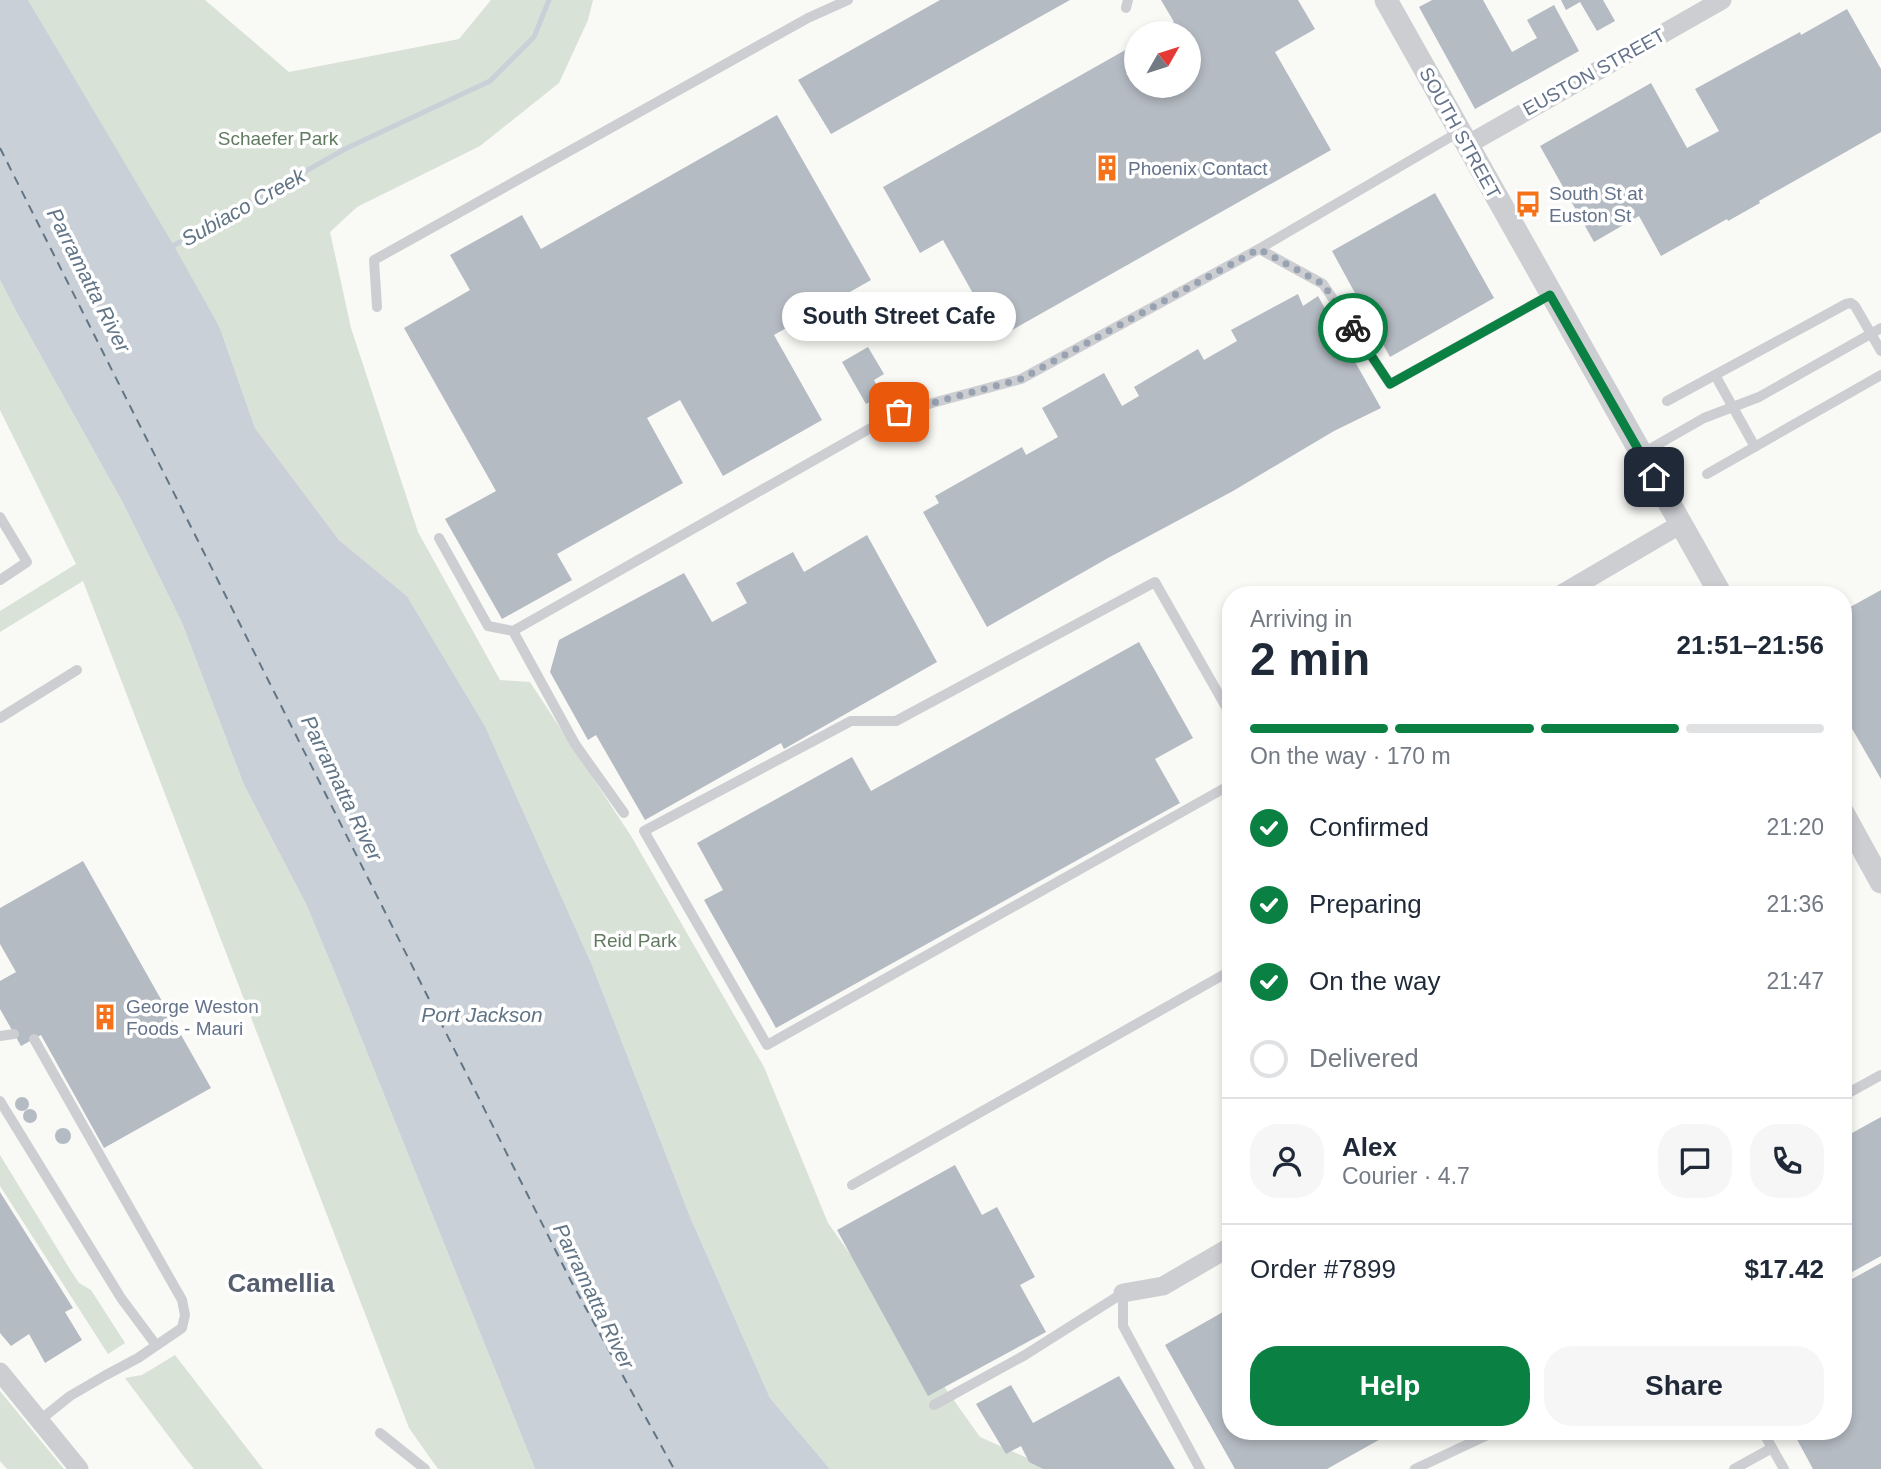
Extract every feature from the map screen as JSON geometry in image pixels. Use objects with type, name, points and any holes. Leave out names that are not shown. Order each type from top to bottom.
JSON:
[{"type":"street","name":"SOUTH STREET","points":[[1385,0],[1716,586]]},
{"type":"street","name":"EUSTON STREET","points":[[1463,138],[1722,0]]},
{"type":"street","points":[[1575,586],[1681,524]]},
{"type":"street","points":[[1852,829],[1881,882]]},
{"type":"street","points":[[1123,1293],[1163,1286],[1222,1252]]},
{"type":"street","points":[[0,1371],[79,1469]]},
{"type":"lane","points":[[377,307],[374,260],[796,25],[848,0]]},
{"type":"lane","points":[[439,538],[488,626],[513,631],[899,412],[1021,379],[1463,138]]},
{"type":"lane","points":[[1259,249],[1323,284],[1390,384],[1550,295]]},
{"type":"lane","points":[[1667,401],[1846,304],[1855,306],[1881,351]]},
{"type":"lane","points":[[1641,454],[1704,418],[1759,397],[1881,328]]},
{"type":"lane","points":[[1715,375],[1755,447]]},
{"type":"lane","points":[[1707,474],[1881,375]]},
{"type":"lane","points":[[0,517],[27,562],[0,580]]},
{"type":"lane","points":[[1222,700],[1155,582],[897,721],[851,720],[644,831],[767,1045],[1222,789]]},
{"type":"lane","points":[[513,631],[575,744],[624,813]]},
{"type":"lane","points":[[0,718],[77,670]]},
{"type":"lane","points":[[852,1185],[1222,976]]},
{"type":"lane","points":[[0,1035],[14,1034]]},
{"type":"lane","points":[[34,1039],[182,1300],[186,1315],[182,1328],[70,1396],[40,1420]]},
{"type":"lane","points":[[1852,1091],[1881,1075]]},
{"type":"lane","points":[[0,1101],[121,1298],[156,1345]]},
{"type":"lane","points":[[934,1405],[1025,1355],[1123,1293]]},
{"type":"lane","points":[[1123,1293],[1123,1326],[1200,1469]]},
{"type":"lane","points":[[380,1433],[425,1469]]},
{"type":"lane","points":[[1415,1469],[1477,1440]]},
{"type":"lane","points":[[1768,1440],[1784,1469]]},
{"type":"lane","points":[[1734,1469],[1772,1448]]},
{"type":"green space","points":[[28,0],[205,0],[289,72],[459,39],[491,0],[593,0],[588,20],[559,83],[480,146],[357,207],[330,232],[351,328],[418,532],[500,680],[530,682],[631,836],[764,1067],[828,1223],[980,1437],[1052,1469],[830,1469],[770,1398],[691,1219],[592,965],[485,726],[407,596],[339,540],[255,428],[220,328]]},
{"type":"green space","points":[[0,280],[123,503],[182,623],[244,785],[306,904],[339,983],[535,1469],[438,1469],[409,1428],[83,581],[0,632],[0,611],[76,564],[0,410]]},
{"type":"green space","points":[[0,1155],[71,1271],[79,1283],[91,1290],[125,1343],[108,1354],[0,1186]]},
{"type":"green space","points":[[175,1355],[263,1469],[194,1469],[125,1378],[142,1375]]},
{"type":"green space","points":[[0,1391],[64,1469],[7,1469],[0,1461]]},
{"type":"water","name":"Port Jackson","points":[[0,0],[28,0],[220,328],[255,428],[339,540],[407,596],[485,726],[592,965],[691,1219],[770,1398],[830,1469],[535,1469],[339,983],[306,904],[244,785],[182,623],[123,503],[0,280]]},
{"type":"building","points":[[940,0],[1070,0],[831,134],[798,80]]},
{"type":"building","name":"Phoenix Contact","points":[[1161,0],[1298,0],[1315,29],[1275,52],[1331,150],[998,338],[943,240],[920,253],[883,187],[1124,51],[1124,98],[1201,98],[1201,21],[1173,21]]},
{"type":"building","points":[[1432,0],[1483,0],[1512,52],[1537,38],[1527,20],[1554,5],[1579,51],[1475,109],[1419,7]]},
{"type":"building","points":[[1561,0],[1603,0],[1615,21],[1597,31],[1580,2],[1566,10]]},
{"type":"building","points":[[1847,9],[1881,69],[1881,132],[1759,201],[1760,203],[1661,256],[1639,216],[1594,242],[1540,146],[1651,83],[1687,148],[1719,131],[1695,89]]},
{"type":"building","points":[[777,115],[871,280],[774,335],[822,420],[723,476],[680,400],[647,418],[683,483],[557,554],[572,580],[502,619],[445,519],[496,491],[404,328],[470,290],[450,255],[522,215],[541,249]]},
{"type":"building","points":[[1435,193],[1494,298],[1390,357],[1332,251]]},
{"type":"building","points":[[1298,294],[1303,306],[1318,296],[1381,408],[1334,431],[1233,491],[987,627],[923,512],[939,503],[935,496],[1022,447],[1026,455],[1058,437],[1042,408],[1104,373],[1122,406],[1139,396],[1134,387],[1198,349],[1204,360],[1237,341],[1231,330]]},
{"type":"building","points":[[868,347],[884,374],[874,380],[882,395],[866,404],[842,362]]},
{"type":"building","points":[[867,535],[937,662],[784,749],[781,743],[645,820],[596,735],[588,740],[550,672],[559,640],[684,573],[712,622],[747,603],[736,583],[793,552],[804,572]]},
{"type":"building","points":[[1881,590],[1881,779],[1852,729],[1852,606]]},
{"type":"building","points":[[1139,642],[1193,738],[1155,759],[1180,803],[776,1028],[704,900],[723,890],[697,843],[852,757],[871,791]]},
{"type":"building","name":"George Weston Foods - Mauri","points":[[83,861],[211,1088],[104,1148],[41,1035],[21,1046],[0,1009],[0,981],[16,972],[0,944],[0,908]]},
{"type":"building","points":[[22,1097],[27,1099],[27,1109],[22,1111],[17,1109],[15,1104],[17,1099]]},
{"type":"building","points":[[30,1109],[35,1111],[35,1121],[30,1123],[25,1121],[23,1116],[25,1111]]},
{"type":"building","points":[[1881,1117],[1881,1256],[1852,1272],[1852,1133]]},
{"type":"building","points":[[60,1128],[66,1128],[71,1136],[69,1142],[60,1144],[55,1139],[55,1133]]},
{"type":"building","points":[[955,1165],[982,1215],[997,1207],[1035,1277],[1020,1285],[1046,1332],[928,1396],[837,1230]]},
{"type":"building","points":[[0,1192],[73,1308],[65,1312],[82,1340],[45,1363],[29,1334],[11,1346],[0,1333]]},
{"type":"building","points":[[1881,1263],[1881,1469],[1813,1469],[1797,1440],[1852,1440],[1852,1279]]},
{"type":"building","points":[[1222,1313],[1222,1440],[1379,1440],[1327,1469],[1235,1469],[1165,1345]]},
{"type":"building","points":[[1119,1376],[1175,1469],[1043,1469],[1029,1462],[1021,1446],[1006,1454],[976,1404],[1011,1385],[1033,1423]]},
{"type":"waterway","name":"Subiaco Creek","points":[[171,247],[345,149],[490,81],[534,37],[549,0]]},
{"type":"ferry route","points":[[0,148],[571,1281],[674,1469]]},
{"type":"way so far","points":[[899,412],[1021,379],[1259,249],[1323,284],[1353,328]]},
{"type":"place","name":"Phoenix Contact","points":[[1107,168]]},
{"type":"place","name":"South St at Euston St","points":[[1528,204]]},
{"type":"place","name":"South Street Cafe","points":[[899,412]]},
{"type":"place","name":"George Weston Foods - Mauri","points":[[105,1017]]},
{"type":"district","name":"Camellia","points":[[281,1283]]},
{"type":"route","points":[[1353,328],[1390,384],[1550,295],[1654,477]]},
{"type":"park label","name":"Schaefer Park","points":[[278,138]]},
{"type":"park label","name":"Reid Park","points":[[635,940]]},
{"type":"water label","name":"Parramatta River","points":[[89,280]]},
{"type":"water label","name":"Parramatta River","points":[[342,788]]},
{"type":"water label","name":"Parramatta River","points":[[594,1296]]}]
